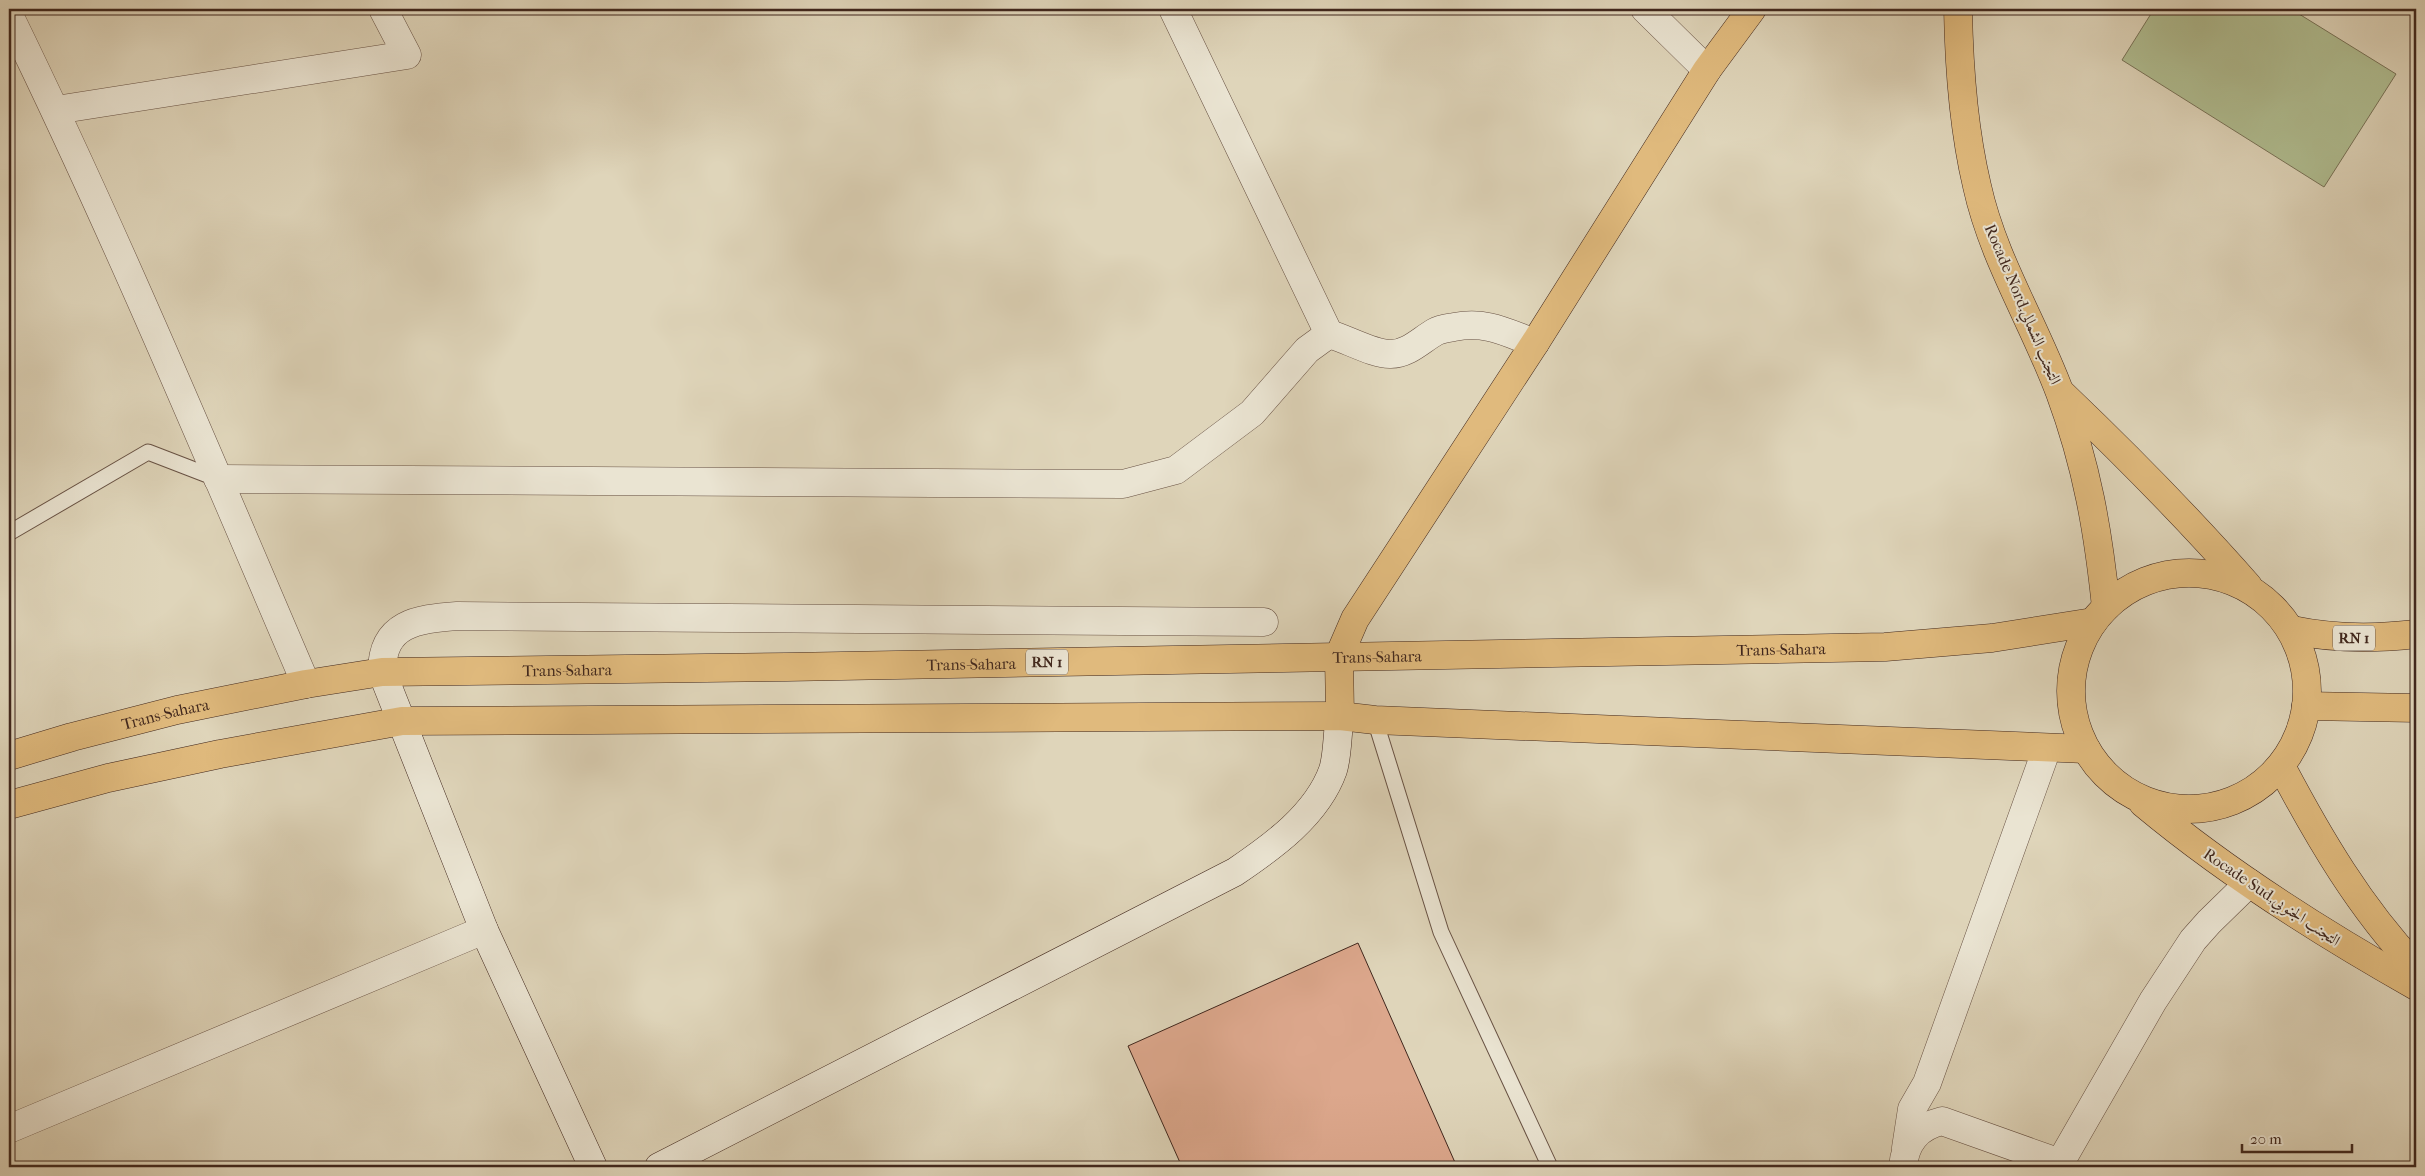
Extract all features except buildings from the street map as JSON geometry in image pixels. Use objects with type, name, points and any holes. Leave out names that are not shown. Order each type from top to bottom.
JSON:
[{"type":"main road","points":[[1340,716],[1339,656],[1348,632],[1535,344],[1707,70],[1752,9]]},
{"type":"main road","name":"Rocade Nord,التجنب الشمالي","points":[[1958,9],[1959,58],[1965,123],[1977,187],[1996,249],[2059,392],[2083,462],[2098,533],[2099,615]]},
{"type":"main road","name":"Rocade Nord,التجنب الشمالي","points":[[2059,392],[2126,455],[2191,521],[2252,590]]},
{"type":"main road","points":[[2192,572],[2223,577],[2252,590],[2274,608],[2292,630],[2302,657],[2307,681],[2306,706],[2297,738],[2281,766],[2256,788],[2228,802],[2198,809],[2166,807],[2136,797],[2118,786],[2102,771],[2086,749],[2075,723],[2071,694],[2074,666],[2082,639],[2099,615],[2131,588],[2160,576],[2192,572]]},
{"type":"main road","name":"Trans-Sahara","points":[[9,756],[72,737],[177,710],[306,684],[382,672],[1885,646],[1992,638],[2099,615]]},
{"type":"main road","name":"RN 1","points":[[2292,630],[2343,638],[2369,639],[2416,634]]},
{"type":"main road","points":[[2306,706],[2416,708]]},
{"type":"main road","points":[[9,805],[108,778],[220,754],[402,721],[1340,716],[1375,720],[2086,749]]},
{"type":"main road","points":[[2281,766],[2316,832],[2357,895],[2416,968]]},
{"type":"main road","name":"Rocade Sud,التجنب الجنوبي","points":[[2136,797],[2188,840],[2249,883],[2345,946],[2416,986]]},
{"type":"street","points":[[56,110],[407,55],[383,9]]},
{"type":"street","points":[[1173,9],[1329,334],[1347,339],[1382,354],[1405,351],[1437,330],[1473,324],[1498,329],[1535,344]]},
{"type":"street","points":[[1645,9],[1707,70]]},
{"type":"street","points":[[9,15],[56,110],[306,684]]},
{"type":"street","points":[[218,479],[1123,484],[1176,470],[1252,413],[1307,350],[1329,334]]},
{"type":"street","points":[[593,1167],[484,930],[382,672],[382,656],[385,646],[400,628],[429,618],[457,616],[1264,622]]},
{"type":"street","points":[[659,1167],[1235,872],[1264,852],[1295,826],[1318,798],[1333,770],[1340,716]]},
{"type":"street","points":[[1904,1157],[1912,1109],[1927,1083],[2047,748]]},
{"type":"street","points":[[1904,1157],[1918,1133],[1932,1123],[1942,1121],[2060,1165],[2153,1001],[2192,940],[2249,883]]},
{"type":"street","points":[[9,1130],[484,930]]},
{"type":"lane","points":[[9,533],[148,452],[218,479]]},
{"type":"lane","points":[[1375,720],[1442,932],[1550,1167]]},
{"type":"green space","points":[[2154,9],[2291,9],[2396,74],[2324,187],[2122,60]]}]
